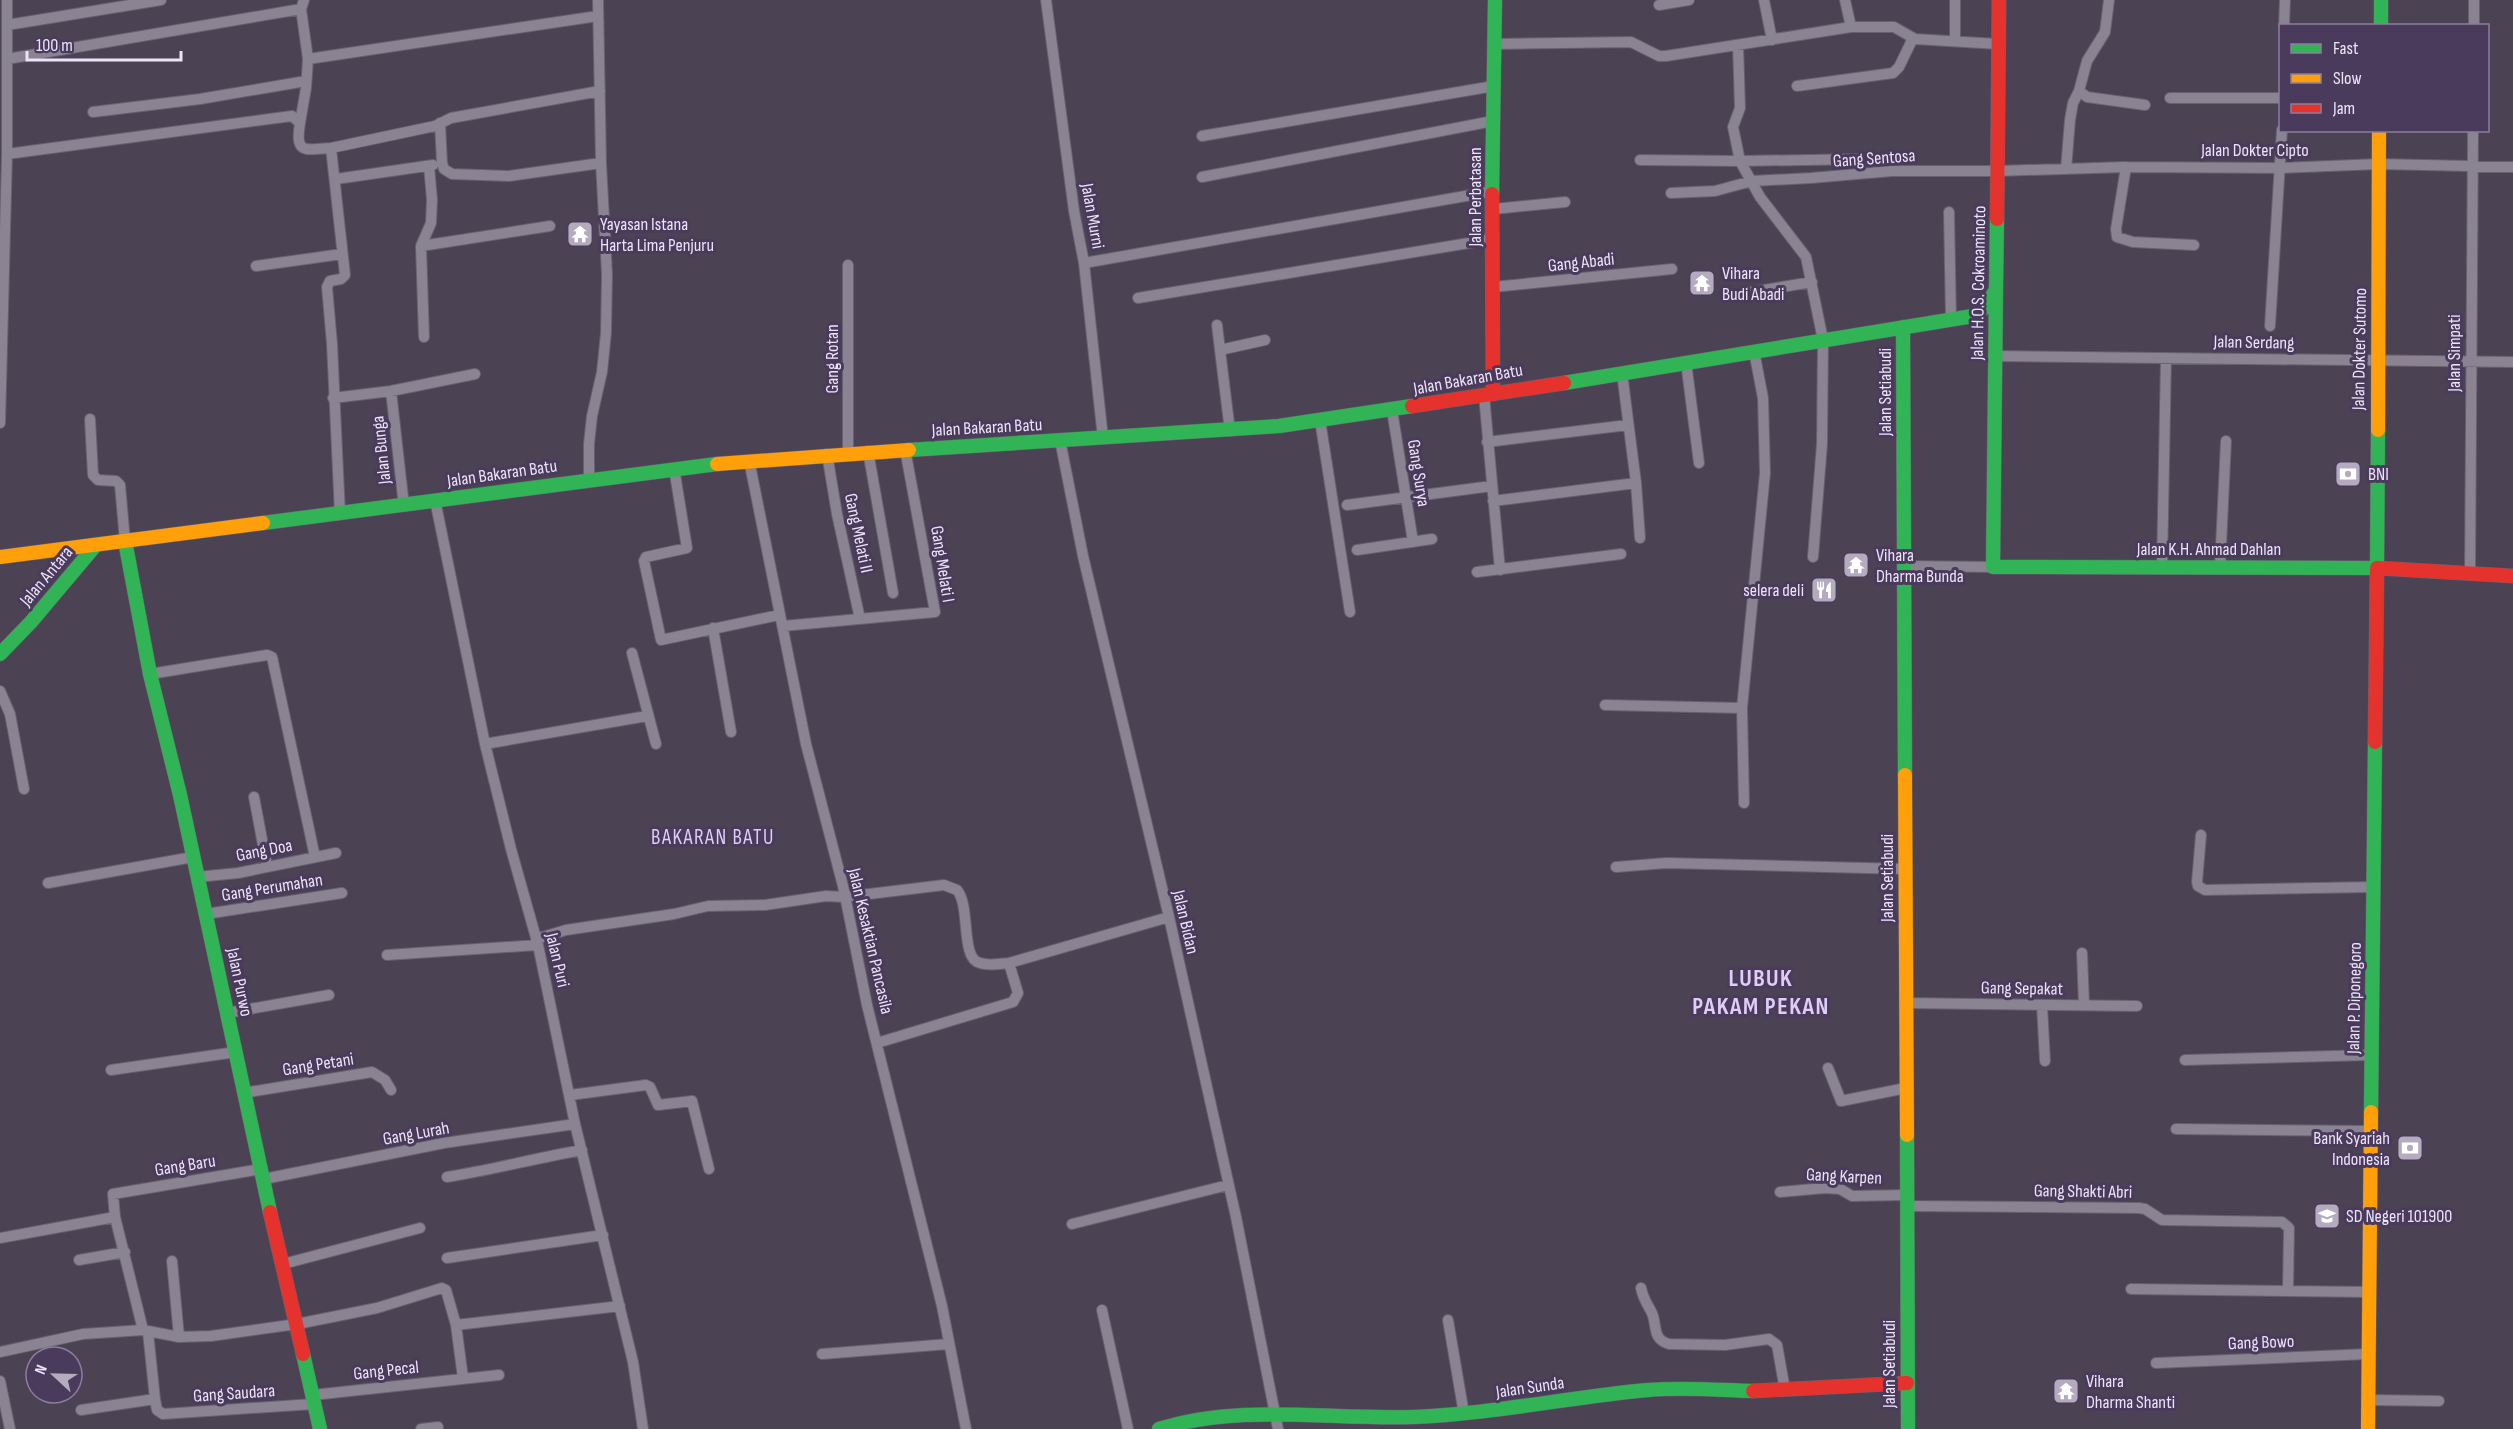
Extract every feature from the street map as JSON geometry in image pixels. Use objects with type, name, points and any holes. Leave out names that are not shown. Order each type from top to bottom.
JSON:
[{"type":"main road","name":"Jalan Perbatasan","points":[[1489,395],[1493,287],[1492,122],[1495,0]]},
{"type":"main road","name":"Jalan H.O.S. Cokroaminoto","points":[[1993,567],[1999,0]]},
{"type":"main road","points":[[2381,0],[2381,24]]},
{"type":"main road","name":"Jalan Dokter Sutomo","points":[[2377,568],[2379,132]]},
{"type":"main road","points":[[1995,340],[1993,331],[1988,325],[1973,316],[1987,306],[1996,289]]},
{"type":"main road","name":"Jalan Bakaran Batu","points":[[0,557],[95,546],[149,534],[340,514],[674,468],[749,460],[868,451],[1230,431],[1489,395],[1973,316]]},
{"type":"main road","name":"Jalan Setiabudi","points":[[1903,327],[1908,1429]]},
{"type":"main road","name":"Jalan Purwo","points":[[125,541],[150,674],[194,857],[243,1093],[320,1429]]},
{"type":"main road","name":"Jalan Antara","points":[[0,654],[31,622],[95,546]]},
{"type":"main road","name":"Jalan K.H. Ahmad Dahlan","points":[[1993,567],[2377,568],[2513,576]]},
{"type":"main road","name":"Jalan P. Diponegoro","points":[[2368,1429],[2377,568]]},
{"type":"main road","name":"Jalan Sunda","points":[[1159,1429],[1167,1425],[1219,1416],[1274,1413],[1412,1417],[1464,1414],[1648,1390],[1785,1390],[1908,1383]]},
{"type":"street","points":[[0,423],[3,194],[7,154],[7,0]]},
{"type":"street","points":[[7,25],[161,0]]},
{"type":"street","points":[[589,480],[592,416],[602,372],[606,333],[607,274],[601,163],[598,0]]},
{"type":"street","name":"Jalan Murni","points":[[1046,0],[1074,211],[1084,263],[1103,438]]},
{"type":"street","points":[[1659,5],[1689,0]]},
{"type":"street","points":[[1764,0],[1772,40]]},
{"type":"street","points":[[1845,0],[1851,27]]},
{"type":"street","points":[[1955,0],[1955,41]]},
{"type":"street","points":[[2066,169],[2070,120],[2087,61],[2104,32],[2109,0]]},
{"type":"street","points":[[2284,24],[2285,0]]},
{"type":"street","points":[[2474,0],[2474,24]]},
{"type":"street","points":[[7,59],[303,5],[308,59],[297,141],[300,147],[307,150],[331,148],[440,123],[451,118],[600,91]]},
{"type":"street","points":[[308,59],[598,16]]},
{"type":"street","points":[[1494,44],[1631,42],[1659,56],[1851,27],[1894,27],[1913,38],[1998,44]]},
{"type":"street","points":[[1797,86],[1893,72],[1899,68],[1913,38]]},
{"type":"street","points":[[1738,45],[1740,108],[1732,127],[1740,161],[1760,197],[1806,257],[1823,340],[1822,444],[1813,557]]},
{"type":"street","points":[[93,112],[200,99],[306,81]]},
{"type":"street","points":[[1202,136],[1494,86]]},
{"type":"street","points":[[2079,91],[2087,97],[2145,105]]},
{"type":"street","points":[[2170,98],[2279,98]]},
{"type":"street","points":[[7,154],[285,117],[294,117],[300,123]]},
{"type":"street","points":[[1202,177],[1492,122]]},
{"type":"street","points":[[440,123],[442,163],[444,169],[452,174],[490,177],[601,163]]},
{"type":"street","points":[[2271,326],[2282,132]]},
{"type":"street","name":"Jalan Simpati","points":[[2470,575],[2473,132]]},
{"type":"street","points":[[331,148],[345,275],[340,279],[330,281],[327,287],[340,514]]},
{"type":"street","points":[[1640,160],[1866,159]]},
{"type":"street","points":[[336,179],[442,163]]},
{"type":"street","name":"Jalan Dokter Cipto","points":[[1997,171],[2126,167],[2281,168],[2379,164],[2513,167]]},
{"type":"street","points":[[424,337],[422,246],[431,224],[432,200],[429,166]]},
{"type":"street","points":[[2126,167],[2116,229],[2117,237],[2133,242],[2194,244]]},
{"type":"street","name":"Gang Sentosa","points":[[1671,193],[1715,191],[1752,180],[1892,171],[1997,171]]},
{"type":"street","points":[[1084,263],[1494,190]]},
{"type":"street","points":[[1494,208],[1565,202]]},
{"type":"street","points":[[1949,212],[1951,320]]},
{"type":"street","points":[[422,246],[550,226]]},
{"type":"street","points":[[1138,298],[1493,239]]},
{"type":"street","points":[[256,266],[342,254]]},
{"type":"street","name":"Gang Rotan","points":[[848,264],[848,453]]},
{"type":"street","name":"Gang Abadi","points":[[1493,287],[1672,269]]},
{"type":"street","points":[[1746,293],[1812,282]]},
{"type":"street","points":[[1217,325],[1230,431]]},
{"type":"street","points":[[1221,350],[1265,340]]},
{"type":"street","points":[[1744,803],[1742,708],[1765,473],[1763,398],[1754,351]]},
{"type":"street","name":"Jalan Serdang","points":[[1995,356],[2513,362]]},
{"type":"street","points":[[2162,567],[2166,358]]},
{"type":"street","points":[[1686,362],[1699,463]]},
{"type":"street","points":[[1622,372],[1636,483],[1640,538]]},
{"type":"street","points":[[333,398],[391,391],[475,374]]},
{"type":"street","name":"Jalan Bunga","points":[[391,391],[404,506]]},
{"type":"street","points":[[1489,395],[1487,442],[1500,570]]},
{"type":"street","name":"Gang Surya","points":[[1392,410],[1413,542]]},
{"type":"street","points":[[90,419],[93,475],[100,481],[119,483],[125,541]]},
{"type":"street","points":[[1320,420],[1350,612]]},
{"type":"street","points":[[1487,442],[1628,425]]},
{"type":"street","name":"Jalan Bidan","points":[[1060,441],[1083,556],[1169,917],[1246,1263],[1278,1429]]},
{"type":"street","points":[[2220,567],[2226,441]]},
{"type":"street","name":"Gang Melati I","points":[[860,619],[929,614],[936,611],[905,449]]},
{"type":"street","points":[[868,451],[893,593]]},
{"type":"street","name":"Gang Melati II","points":[[827,454],[837,514],[860,619]]},
{"type":"street","name":"Jalan Kesaktian Pancasila","points":[[749,460],[806,744],[950,1344],[966,1429]]},
{"type":"street","points":[[674,468],[686,549],[646,557],[644,561],[661,640],[713,628],[781,620],[860,619]]},
{"type":"street","points":[[1493,501],[1636,483]]},
{"type":"street","points":[[1347,506],[1492,486]]},
{"type":"street","name":"Jalan Puri","points":[[435,500],[485,744],[537,942],[575,1124],[632,1358],[643,1429]]},
{"type":"street","points":[[1357,550],[1432,538]]},
{"type":"street","points":[[1477,572],[1621,554]]},
{"type":"street","name":"Jalan K.H. Ahmad Dahlan","points":[[1904,566],[1993,567]]},
{"type":"street","points":[[713,628],[731,732]]},
{"type":"street","points":[[632,653],[656,744]]},
{"type":"street","points":[[150,674],[267,655],[272,657],[315,857]]},
{"type":"street","points":[[0,691],[10,714],[24,789]]},
{"type":"street","points":[[1605,705],[1742,708]]},
{"type":"street","points":[[485,744],[647,716]]},
{"type":"street","points":[[254,797],[267,866]]},
{"type":"street","points":[[2200,835],[2197,882],[2205,890],[2373,887]]},
{"type":"street","name":"Gang Doa","points":[[197,877],[336,853]]},
{"type":"street","points":[[48,884],[194,857]]},
{"type":"street","points":[[1616,867],[1666,864],[1905,869]]},
{"type":"street","points":[[387,955],[537,942],[566,930],[708,906],[765,905],[934,886],[951,887],[960,894],[964,904],[969,951],[972,959],[979,963],[1009,963],[1169,917]]},
{"type":"street","name":"Gang Perumahan","points":[[206,914],[342,893]]},
{"type":"street","points":[[2082,953],[2084,1005]]},
{"type":"street","points":[[877,1043],[1014,1002],[1017,989],[1009,963]]},
{"type":"street","points":[[227,1013],[329,995]]},
{"type":"street","name":"Gang Sepakat","points":[[1906,1003],[2137,1006]]},
{"type":"street","points":[[2042,1005],[2045,1061]]},
{"type":"street","points":[[111,1070],[236,1052]]},
{"type":"street","points":[[2185,1060],[2371,1055]]},
{"type":"street","points":[[1828,1068],[1841,1101],[1906,1088]]},
{"type":"street","name":"Gang Petani","points":[[243,1093],[372,1072],[385,1080],[392,1090]]},
{"type":"street","points":[[570,1095],[646,1085],[650,1087],[658,1105],[693,1101],[709,1169]]},
{"type":"street","name":"Gang Lurah","points":[[262,1174],[444,1143],[575,1124]]},
{"type":"street","points":[[2176,1129],[2370,1131]]},
{"type":"street","points":[[447,1177],[582,1150]]},
{"type":"street","name":"Gang Baru","points":[[115,1217],[112,1198],[114,1193],[262,1174]]},
{"type":"street","points":[[1072,1224],[1227,1185]]},
{"type":"street","name":"Gang Karpen","points":[[1780,1192],[1826,1188],[1840,1189],[1852,1196],[1907,1201]]},
{"type":"street","name":"Gang Shakti Abri","points":[[1907,1201],[2139,1208],[2145,1209],[2162,1220],[2282,1222],[2289,1228],[2288,1290]]},
{"type":"street","points":[[0,1239],[115,1217],[145,1330],[156,1405]]},
{"type":"street","points":[[283,1264],[420,1228]]},
{"type":"street","points":[[447,1258],[603,1236]]},
{"type":"street","points":[[79,1260],[124,1252]]},
{"type":"street","points":[[172,1261],[179,1337]]},
{"type":"street","points":[[0,1352],[83,1334],[145,1330],[179,1337],[211,1336],[297,1324],[377,1308],[442,1288],[446,1290],[456,1325],[463,1378]]},
{"type":"street","points":[[1641,1288],[1644,1301],[1652,1313],[1656,1335],[1662,1342],[1725,1345],[1769,1339],[1774,1341],[1777,1345],[1785,1390]]},
{"type":"street","points":[[2131,1289],[2185,1292],[2288,1290],[2370,1292]]},
{"type":"street","points":[[456,1325],[620,1306]]},
{"type":"street","points":[[1102,1310],[1128,1429]]},
{"type":"street","points":[[1448,1320],[1464,1414]]},
{"type":"street","points":[[822,1354],[950,1344]]},
{"type":"street","name":"Gang Bowo","points":[[2156,1363],[2368,1354]]},
{"type":"street","name":"Gang Pecal","points":[[314,1400],[463,1378],[499,1375]]},
{"type":"street","points":[[0,1381],[6,1422]]},
{"type":"street","name":"Gang Saudara","points":[[81,1410],[156,1405],[163,1414],[314,1400]]},
{"type":"street","points":[[2369,1400],[2439,1401]]},
{"type":"street","points":[[421,1429],[438,1427]]},
{"type":"traffic: fast","points":[[1492,194],[1495,0]]},
{"type":"traffic: fast","points":[[2381,0],[2381,24]]},
{"type":"traffic: fast","points":[[1564,383],[1973,316],[1987,306],[1996,289],[1997,219]]},
{"type":"traffic: fast","points":[[1996,289],[1993,567],[2377,568],[2378,430]]},
{"type":"traffic: fast","points":[[1903,327],[1905,775]]},
{"type":"traffic: fast","points":[[909,450],[1279,426],[1412,406]]},
{"type":"traffic: fast","points":[[263,523],[717,464]]},
{"type":"traffic: fast","points":[[125,541],[150,674],[180,795],[270,1212]]},
{"type":"traffic: fast","points":[[0,654],[31,622],[95,546]]},
{"type":"traffic: fast","points":[[2371,1112],[2375,742]]},
{"type":"traffic: fast","points":[[1907,1135],[1908,1429]]},
{"type":"traffic: fast","points":[[303,1354],[320,1429]]},
{"type":"traffic: fast","points":[[1159,1429],[1190,1421],[1221,1417],[1285,1414],[1413,1417],[1648,1390],[1753,1391]]},
{"type":"traffic: slow","points":[[2378,430],[2379,132]]},
{"type":"traffic: slow","points":[[717,464],[909,450]]},
{"type":"traffic: slow","points":[[0,557],[263,523]]},
{"type":"traffic: slow","points":[[1905,775],[1907,1135]]},
{"type":"traffic: slow","points":[[2368,1429],[2371,1112]]},
{"type":"traffic: jam","points":[[1997,219],[1999,0]]},
{"type":"traffic: jam","points":[[1492,194],[1493,394]]},
{"type":"traffic: jam","points":[[1412,406],[1564,383]]},
{"type":"traffic: jam","points":[[2375,742],[2377,568],[2513,576]]},
{"type":"traffic: jam","points":[[270,1212],[303,1354]]},
{"type":"traffic: jam","points":[[1753,1391],[1907,1383]]},
{"type":"place","name":"Yayasan Istana Harta Lima Penjuru","points":[[580,234]]},
{"type":"place","name":"Vihara Budi Abadi","points":[[1702,283]]},
{"type":"place","name":"BNI","points":[[2348,474]]},
{"type":"place","name":"Vihara Dharma Bunda","points":[[1856,565]]},
{"type":"place","name":"selera deli","points":[[1824,590]]},
{"type":"place","name":"Bank Syariah Indonesia","points":[[2410,1148]]},
{"type":"place","name":"SD Negeri 101900","points":[[2327,1216]]},
{"type":"place","name":"Vihara Dharma Shanti","points":[[2066,1391]]},
{"type":"district","name":"BAKARAN BATU","points":[[713,837]]},
{"type":"district","name":"LUBUK PAKAM PEKAN","points":[[1761,992]]}]
